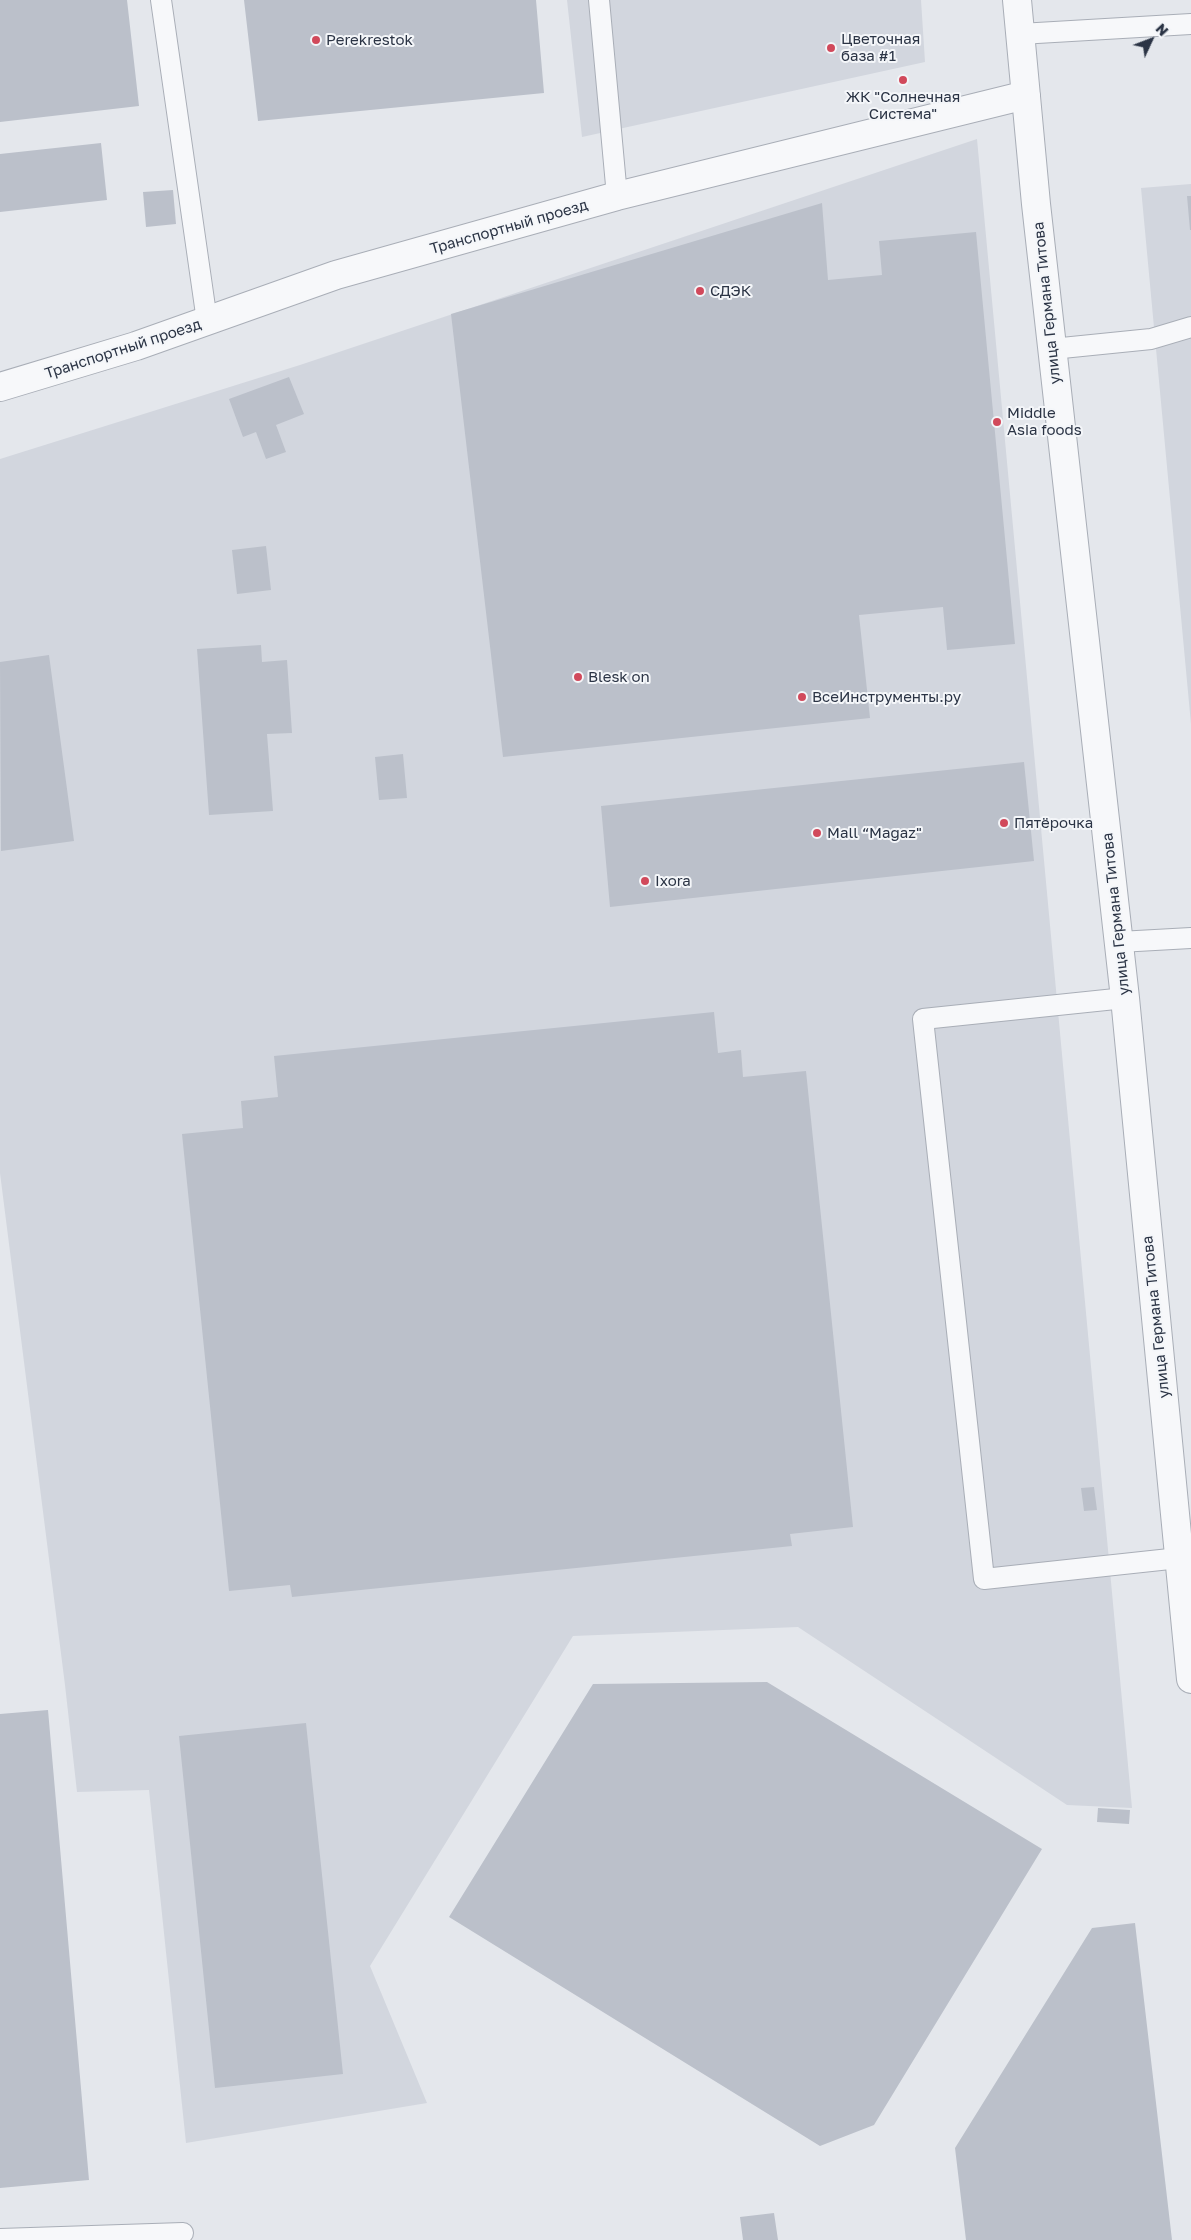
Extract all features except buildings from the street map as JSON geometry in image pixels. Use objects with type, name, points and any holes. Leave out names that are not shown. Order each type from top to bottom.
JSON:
[{"type":"street","name":"улица Германа Титова","points":[[1017,0],[1052,349],[1125,998],[1191,1679]]},
{"type":"street","name":"Транспортный проезд","points":[[0,387],[136,346],[336,275],[617,196],[1026,95]]},
{"type":"lane","points":[[161,0],[207,321]]},
{"type":"lane","points":[[599,0],[617,196]]},
{"type":"lane","points":[[1020,34],[1191,24]]},
{"type":"lane","points":[[1052,349],[1151,339],[1191,327]]},
{"type":"lane","points":[[1119,942],[1191,938]]},
{"type":"lane","points":[[1125,998],[923,1019],[984,1578],[1179,1558]]},
{"type":"lane","points":[[0,2239],[183,2233]]},
{"type":"shaded area","points":[[567,0],[921,0],[925,62],[582,137]]},
{"type":"shaded area","points":[[977,139],[1132,1808],[1067,1805],[798,1627],[573,1636],[370,1966],[427,2103],[186,2143],[149,1790],[77,1792],[0,1173],[0,459],[300,365]]},
{"type":"shaded area","points":[[1191,184],[1191,724],[1141,188]]},
{"type":"place","name":"Perekrestok","points":[[316,40]]},
{"type":"place","name":"Цветочная база #1","points":[[831,48]]},
{"type":"place","name":"ЖК \"Солнечная Система\"","points":[[903,80]]},
{"type":"place","name":"СДЭК","points":[[700,291]]},
{"type":"place","name":"Middle Asia foods","points":[[997,422]]},
{"type":"place","name":"Blesk on","points":[[578,677]]},
{"type":"place","name":"ВсеИнструменты.ру","points":[[802,697]]},
{"type":"place","name":"Пятёрочка","points":[[1004,823]]},
{"type":"place","name":"Mall “Magaz\"","points":[[817,833]]},
{"type":"place","name":"Ixora","points":[[645,881]]}]
